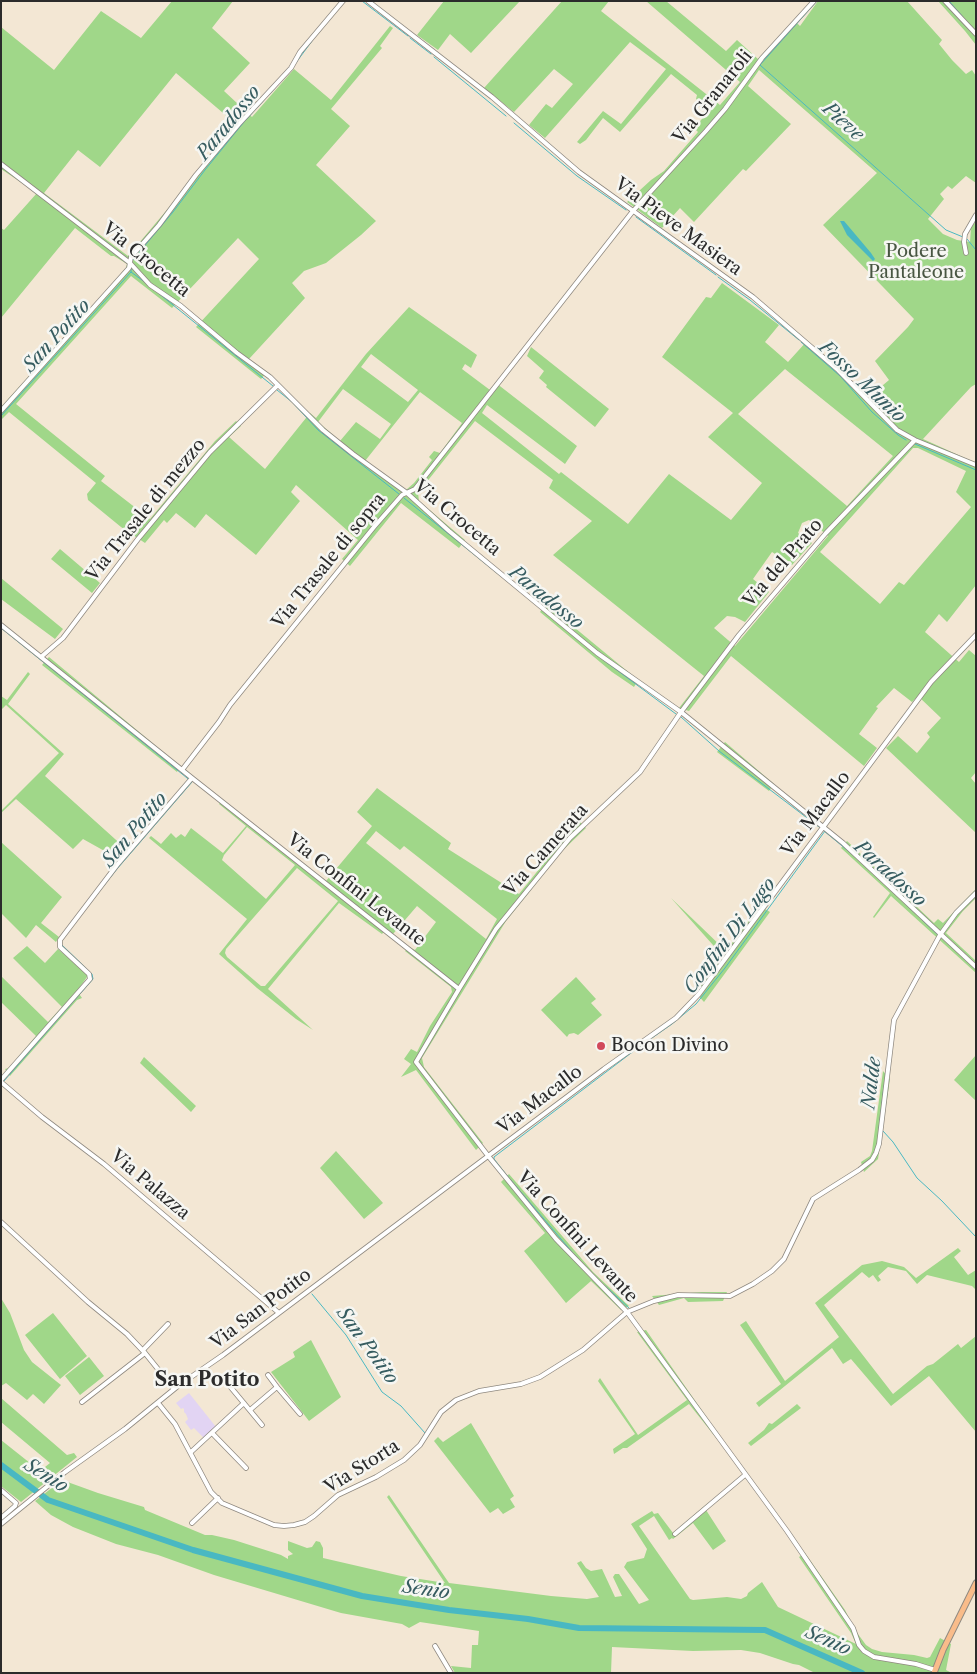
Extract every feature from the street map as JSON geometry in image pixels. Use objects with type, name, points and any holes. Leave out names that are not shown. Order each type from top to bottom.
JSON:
[{"type":"main road","points":[[934,1671],[976,1583]]},
{"type":"street","points":[[1,411],[129,268],[131,257],[196,175],[239,124],[291,68],[300,52],[343,1]]},
{"type":"street","name":"Via Pieve Masiera","points":[[368,1],[492,97],[579,172],[753,297],[838,370],[897,430],[914,440],[976,465]]},
{"type":"street","name":"Via Granaroli","points":[[633,211],[725,109],[762,58],[814,1]]},
{"type":"street","points":[[945,1],[976,34]]},
{"type":"street","name":"Via Crocetta","points":[[1,164],[130,263],[150,285],[181,306],[278,385],[323,430],[369,466],[408,493],[449,531],[597,653],[681,712],[860,857],[940,935],[976,967]]},
{"type":"street","name":"Via Trasale di sopra","points":[[182,770],[230,705],[374,527],[402,495],[415,489],[633,211]]},
{"type":"street","points":[[966,253],[965,234],[976,215]]},
{"type":"street","name":"Via Trasale di mezzo","points":[[41,657],[63,638],[133,546],[210,452],[278,385]]},
{"type":"street","name":"Via del Prato","points":[[681,712],[740,635],[826,533],[914,440]]},
{"type":"street","name":"Via Confini Levante","points":[[1,625],[459,989],[416,1062],[489,1157],[556,1239],[627,1312],[792,1539],[853,1628],[859,1645],[864,1651],[874,1657],[916,1664],[934,1671]]},
{"type":"street","name":"Via Macallo","points":[[489,1157],[604,1069],[676,1018],[699,994],[931,682],[976,635]]},
{"type":"street","name":"Via Camerata","points":[[459,989],[496,928],[570,838],[640,772],[681,712]]},
{"type":"street","points":[[1,1081],[90,980],[89,974],[60,947],[60,940],[117,865],[192,778]]},
{"type":"street","points":[[627,1312],[667,1297],[730,1296],[753,1284],[772,1271],[784,1259],[809,1204],[814,1198],[872,1160],[880,1144],[894,1020],[940,935],[956,913],[976,893]]},
{"type":"street","name":"Via Palazza","points":[[1,1081],[42,1117],[104,1164],[279,1313]]},
{"type":"street","name":"Via San Potito","points":[[1,1524],[28,1501],[174,1389],[489,1157]]},
{"type":"street","points":[[1,1222],[144,1351],[174,1389]]},
{"type":"street","name":"Via Storta","points":[[158,1403],[175,1424],[191,1452],[203,1479],[222,1503],[274,1525],[294,1526],[314,1516],[338,1495],[376,1477],[404,1460],[420,1445],[441,1412],[456,1400],[479,1391],[520,1384],[540,1377],[583,1350],[627,1312]]},
{"type":"street","points":[[82,1402],[144,1351],[168,1324]]},
{"type":"street","points":[[268,1375],[300,1414]]},
{"type":"street","points":[[228,1384],[262,1424]]},
{"type":"street","points":[[250,1410],[277,1387]]},
{"type":"street","points":[[191,1452],[244,1404]]},
{"type":"street","points":[[212,1433],[246,1468]]},
{"type":"street","points":[[674,1534],[745,1475]]},
{"type":"street","points":[[1,1490],[16,1503],[1,1518]]},
{"type":"street","points":[[192,1523],[218,1498]]},
{"type":"street","points":[[435,1646],[451,1673]]},
{"type":"shaded area","points":[[189,1393],[216,1427],[204,1438],[194,1428],[191,1430],[185,1422],[188,1419],[184,1409],[181,1409],[176,1403]]},
{"type":"green space","name":"Podere Pantaleone","points":[[172,1],[233,1],[212,28],[250,63],[224,91],[252,117],[294,69],[331,100],[390,26],[393,28],[380,46],[382,48],[331,109],[350,126],[316,165],[376,221],[326,263],[304,271],[292,283],[305,298],[249,359],[267,372],[261,379],[196,327],[259,259],[238,238],[172,308],[131,276],[16,404],[105,476],[101,481],[150,519],[215,441],[236,421],[241,426],[229,437],[265,469],[310,413],[316,418],[366,354],[409,307],[477,355],[471,368],[465,364],[462,369],[490,390],[496,383],[577,446],[565,464],[487,405],[482,413],[559,474],[561,472],[628,524],[669,474],[731,520],[762,483],[708,437],[733,413],[662,357],[706,297],[711,298],[722,283],[779,325],[765,342],[788,362],[807,341],[869,397],[889,380],[875,361],[914,319],[823,225],[877,173],[759,70],[748,86],[791,124],[746,171],[743,169],[694,222],[680,208],[662,228],[627,202],[664,171],[698,132],[694,128],[709,111],[696,99],[697,95],[671,74],[620,132],[603,118],[586,140],[580,144],[577,142],[603,111],[621,124],[666,69],[630,42],[545,138],[529,125],[546,104],[552,108],[573,84],[554,69],[514,112],[484,88],[562,1],[609,1],[601,11],[720,105],[740,82],[646,1],[666,1],[726,51],[737,40],[758,59],[794,20],[800,26],[818,1],[907,1],[942,40],[939,44],[952,60],[966,74],[972,70],[976,76],[976,183],[966,176],[952,189],[948,186],[940,194],[944,199],[928,219],[943,234],[957,240],[970,242],[971,227],[976,221],[976,384],[971,387],[923,439],[976,463],[976,585],[947,622],[939,614],[925,632],[959,662],[969,650],[976,656],[976,772],[971,778],[976,784],[976,833],[886,748],[898,736],[917,753],[930,737],[927,733],[941,718],[918,696],[912,702],[894,688],[876,707],[878,708],[859,734],[877,748],[864,766],[731,656],[689,711],[679,708],[704,676],[553,555],[592,521],[549,488],[553,480],[475,421],[418,493],[419,501],[465,540],[459,548],[401,503],[350,566],[342,559],[358,540],[296,485],[291,492],[300,501],[256,555],[206,514],[195,528],[176,513],[167,523],[164,520],[145,543],[121,527],[88,500],[87,494],[96,483],[9,412],[1,420],[1,407],[90,309],[126,268],[127,264],[111,256],[75,228],[1,318],[1,228],[4,230],[37,193],[1,169],[1,27],[54,70],[101,11],[141,38]],"holes":[[[176,73],[236,124],[128,256],[44,193],[78,150],[100,167]],[[371,354],[418,390],[408,402],[361,367]],[[785,369],[893,456],[847,506],[738,414]],[[343,389],[391,424],[380,439],[356,422],[340,441],[318,422]],[[420,392],[462,423],[440,453],[434,451],[429,457],[432,460],[406,490],[365,461]],[[913,448],[918,448],[966,471],[956,492],[971,507],[904,585],[899,582],[880,604],[820,552]],[[809,520],[828,536],[735,646],[714,628],[727,616],[735,617],[745,622],[769,592],[753,579],[772,552],[792,565],[812,543],[798,533],[802,523]]]},
{"type":"green space","points":[[444,1],[520,1],[471,53],[450,34],[438,50],[417,35]]},
{"type":"green space","points":[[938,1],[976,1],[976,45],[965,31]]},
{"type":"green space","points":[[531,347],[609,409],[595,427],[546,387],[547,385],[539,378],[544,371],[527,356]]},
{"type":"green space","points":[[60,549],[100,583],[92,593],[51,559]]},
{"type":"green space","points":[[1,578],[63,629],[55,639],[1,599]]},
{"type":"green space","points":[[546,604],[638,680],[634,687],[612,672],[540,612]]},
{"type":"green space","points":[[49,657],[180,766],[177,772],[42,665]]},
{"type":"green space","points":[[28,672],[30,674],[8,704],[64,754],[45,776],[125,848],[117,858],[83,839],[73,849],[16,799],[1,813],[59,753],[6,705],[1,710],[1,696],[7,700]]},
{"type":"green space","points":[[725,742],[774,784],[769,791],[717,752]]},
{"type":"green space","points":[[377,788],[451,843],[448,849],[519,894],[565,837],[580,822],[586,828],[561,852],[506,921],[422,1058],[424,1067],[483,1143],[476,1150],[416,1070],[401,1077],[411,1064],[404,1059],[411,1049],[417,1052],[430,1026],[452,992],[451,987],[405,951],[409,947],[415,950],[436,922],[417,906],[393,934],[386,929],[382,934],[339,903],[268,989],[313,1030],[257,988],[219,954],[247,919],[149,838],[151,836],[161,844],[171,833],[176,838],[181,834],[185,837],[191,828],[223,853],[246,826],[219,804],[222,800],[326,881],[372,826],[357,812]],"holes":[[[247,827],[295,865],[266,899],[222,860]],[[376,831],[400,850],[404,846],[497,919],[486,939],[366,843]],[[297,868],[338,901],[265,986],[261,986],[227,957],[226,949]]]},
{"type":"green space","points":[[847,841],[934,923],[938,919],[943,923],[976,889],[976,898],[946,933],[976,961],[976,973],[891,896],[873,917],[890,893],[841,848]]},
{"type":"green space","points":[[1,842],[62,897],[41,923],[59,937],[56,942],[36,925],[26,938],[1,913]]},
{"type":"green space","points":[[671,898],[726,951],[760,906],[770,912],[704,1002],[694,991],[711,971],[721,954]]},
{"type":"green space","points":[[27,946],[45,963],[58,949],[87,974],[87,977],[77,991],[82,998],[77,1000],[10,1076],[5,1069],[9,1068],[36,1036],[1,1002],[1,976],[48,1022],[62,1007],[13,958]]},
{"type":"green space","points":[[576,977],[596,999],[591,1003],[602,1015],[578,1035],[574,1033],[569,1034],[567,1037],[541,1010]]},
{"type":"green space","points":[[976,1055],[976,1101],[954,1080]]},
{"type":"green space","points":[[144,1057],[196,1106],[191,1112],[140,1063]]},
{"type":"green space","points":[[883,1071],[890,1079],[878,1159],[864,1172],[861,1162],[870,1156],[872,1151]]},
{"type":"green space","points":[[336,1151],[383,1203],[364,1219],[320,1168]]},
{"type":"green space","points":[[509,1174],[593,1272],[629,1306],[621,1310],[591,1281],[566,1303],[524,1251],[545,1233],[501,1182]]},
{"type":"green space","points":[[958,1248],[961,1251],[954,1257],[968,1275],[976,1270],[976,1290],[972,1286],[927,1275],[917,1284],[906,1271],[888,1267],[878,1276],[881,1280],[878,1282],[873,1275],[869,1278],[862,1272],[824,1305],[893,1394],[958,1344],[961,1348],[976,1336],[976,1432],[929,1376],[891,1406],[851,1359],[843,1364],[832,1348],[759,1407],[756,1403],[781,1384],[740,1325],[746,1321],[785,1381],[839,1337],[815,1303],[862,1265],[882,1261],[904,1267],[916,1278]]},
{"type":"green space","points":[[727,1292],[723,1301],[688,1302],[684,1298],[659,1305],[652,1296]]},
{"type":"green space","points":[[1,1298],[10,1313],[24,1350],[32,1362],[61,1385],[44,1404],[33,1394],[27,1400],[6,1383],[1,1386]]},
{"type":"green space","points":[[53,1313],[87,1356],[60,1379],[25,1335]]},
{"type":"green space","points":[[646,1330],[721,1438],[717,1439],[689,1404],[627,1448],[623,1448],[614,1454],[613,1449],[635,1434],[598,1381],[600,1378],[638,1435],[687,1400],[637,1332]]},
{"type":"green space","points":[[311,1340],[341,1397],[309,1421],[271,1372],[295,1357],[293,1352]]},
{"type":"green space","points":[[89,1357],[104,1376],[80,1395],[65,1376]]},
{"type":"green space","points":[[1,1398],[67,1455],[74,1453],[77,1457],[21,1502],[1,1486],[1,1440],[35,1467],[45,1467],[50,1463],[1,1422]]},
{"type":"green space","points":[[797,1404],[801,1408],[751,1446],[748,1443],[764,1430],[769,1423],[772,1424]]},
{"type":"green space","points":[[471,1423],[514,1496],[510,1499],[515,1507],[503,1514],[498,1508],[490,1513],[434,1441],[438,1437],[443,1442]]},
{"type":"green space","points":[[62,1480],[144,1507],[145,1510],[205,1535],[234,1540],[288,1559],[288,1556],[293,1554],[288,1550],[288,1541],[307,1548],[312,1547],[316,1541],[320,1542],[323,1548],[323,1558],[401,1576],[445,1583],[387,1497],[389,1495],[449,1583],[551,1596],[587,1599],[599,1597],[577,1563],[581,1561],[591,1571],[602,1569],[615,1597],[622,1596],[613,1577],[615,1574],[619,1574],[639,1604],[649,1600],[624,1567],[627,1562],[644,1558],[647,1549],[631,1524],[652,1511],[654,1514],[658,1513],[673,1533],[708,1503],[710,1506],[706,1510],[726,1541],[713,1550],[693,1523],[669,1540],[654,1516],[639,1526],[690,1599],[727,1597],[741,1599],[762,1582],[778,1607],[856,1644],[851,1633],[799,1557],[805,1553],[845,1610],[855,1630],[866,1645],[882,1652],[927,1658],[930,1657],[940,1638],[951,1644],[946,1670],[952,1673],[815,1673],[799,1665],[760,1653],[741,1650],[693,1651],[612,1647],[611,1673],[455,1673],[451,1666],[471,1668],[472,1645],[478,1645],[479,1631],[420,1622],[409,1628],[402,1624],[341,1613],[214,1575],[158,1555],[116,1544],[73,1527],[51,1515],[35,1501]]},
{"type":"water","points":[[840,221],[844,221],[871,253],[875,259],[873,261],[847,235]]},
{"type":"waterway","name":"Fosso Munio","points":[[362,1],[408,36]]},
{"type":"waterway","name":"Pieve","points":[[817,1],[760,65],[946,230],[963,237]]},
{"type":"waterway","points":[[949,1],[963,17]]},
{"type":"waterway","name":"Fosso Munio","points":[[410,38],[431,54]]},
{"type":"waterway","name":"Paradosso","points":[[295,64],[312,41]]},
{"type":"waterway","name":"Fosso Munio","points":[[434,57],[506,116]]},
{"type":"waterway","name":"Paradosso","points":[[132,261],[244,122],[275,88]]},
{"type":"waterway","name":"Fosso Munio","points":[[514,123],[577,176],[626,210]]},
{"type":"waterway","name":"Fosso Munio","points":[[636,217],[716,275]]},
{"type":"waterway","name":"Pieve","points":[[967,239],[976,250]]},
{"type":"waterway","name":"Paradosso","points":[[131,269],[131,272],[146,283]]},
{"type":"waterway","name":"San Potito","points":[[1,416],[131,272]]},
{"type":"waterway","name":"Fosso Munio","points":[[718,277],[799,340]]},
{"type":"waterway","name":"Paradosso","points":[[157,292],[273,386]]},
{"type":"waterway","name":"Fosso Munio","points":[[801,342],[840,376],[872,412],[906,440]]},
{"type":"waterway","name":"Paradosso","points":[[277,390],[292,402],[318,430],[399,494]]},
{"type":"waterway","name":"Fosso Munio","points":[[915,444],[976,470]]},
{"type":"waterway","name":"Paradosso","points":[[404,498],[518,590]]},
{"type":"waterway","name":"San Potito","points":[[1,628],[192,782],[117,869],[76,921]]},
{"type":"waterway","name":"Paradosso","points":[[594,653],[676,714]]},
{"type":"waterway","name":"Paradosso","points":[[681,717],[719,751],[819,827]]},
{"type":"waterway","name":"Paradosso","points":[[824,831],[858,859]]},
{"type":"waterway","name":"Confini Di Lugo","points":[[578,1259],[509,1178],[494,1157],[696,1004],[725,968],[825,831]]},
{"type":"waterway","name":"Paradosso","points":[[874,874],[938,935]]},
{"type":"waterway","name":"Paradosso","points":[[942,938],[968,962]]},
{"type":"waterway","name":"San Potito","points":[[4,1081],[93,979],[92,974],[62,945]]},
{"type":"waterway","name":"Nalde","points":[[879,1129],[884,1086]]},
{"type":"waterway","name":"Nalde","points":[[883,1131],[893,1142],[917,1178],[976,1237]]},
{"type":"waterway","name":"Confini Di Lugo","points":[[604,1285],[629,1308]]},
{"type":"waterway","name":"San Potito","points":[[312,1294],[346,1335],[382,1392],[401,1406],[425,1433]]},
{"type":"waterway","name":"Senio","points":[[1,1465],[48,1500],[193,1550],[362,1596],[579,1628],[765,1630],[862,1673]]},
{"type":"place","name":"Bocon Divino","points":[[601,1046]]},
{"type":"district","name":"San Potito","points":[[207,1380]]}]
